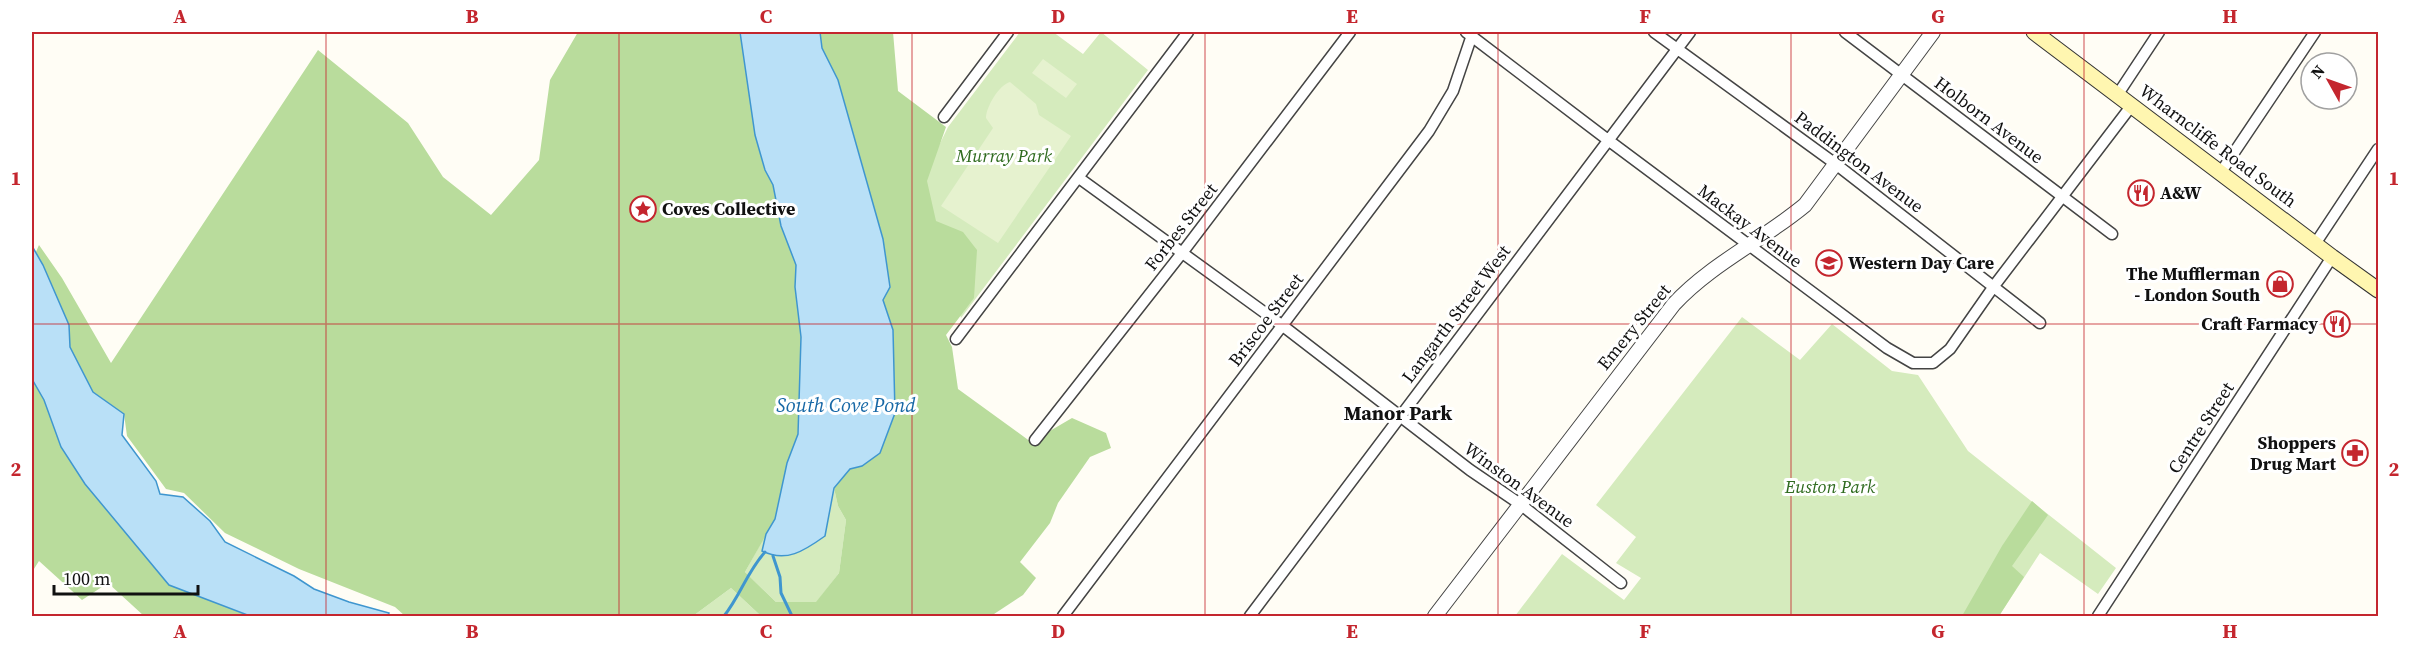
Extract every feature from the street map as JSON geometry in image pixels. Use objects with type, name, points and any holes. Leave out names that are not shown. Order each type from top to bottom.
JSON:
[{"type":"main road","name":"Wharncliffe Road South","points":[[2034,32],[2379,290]]},
{"type":"street","points":[[944,117],[1008,32]]},
{"type":"street","points":[[956,339],[1188,32]]},
{"type":"street","name":"Forbes Street","points":[[1035,440],[1182,253],[1350,32]]},
{"type":"street","name":"Paddington Avenue","points":[[1654,32],[1837,165],[2040,323]]},
{"type":"street","name":"Langarth Street West","points":[[1250,616],[1690,32]]},
{"type":"street","name":"Holborn Avenue","points":[[1845,32],[2112,234]]},
{"type":"street","name":"Emery Street","points":[[1435,616],[1674,304],[1690,286],[1784,223],[1805,205],[1837,165],[1933,32]]},
{"type":"street","points":[[2118,94],[2159,32]]},
{"type":"street","points":[[2220,172],[2315,32]]},
{"type":"street","name":"Mackay Avenue","points":[[1471,33],[1749,246],[1887,348],[1913,363],[1933,363],[1950,349],[1994,286],[2132,105]]},
{"type":"street","name":"Briscoe Street","points":[[1066,615],[1429,131],[1453,90],[1471,33]]},
{"type":"street","points":[[2315,244],[2379,149]]},
{"type":"street","name":"Winston Avenue","points":[[1078,178],[1283,326],[1621,583]]},
{"type":"street","name":"Centre Street","points":[[2098,616],[2332,257]]},
{"type":"green space","points":[[578,32],[740,32],[755,135],[765,170],[773,185],[781,226],[796,265],[795,287],[801,337],[798,434],[787,463],[775,519],[745,572],[776,602],[816,602],[839,573],[846,520],[838,506],[834,488],[850,469],[862,466],[880,453],[895,413],[893,330],[882,300],[890,287],[883,239],[838,80],[822,48],[820,32],[893,32],[898,91],[946,127],[927,181],[936,221],[963,232],[977,250],[974,298],[946,335],[952,347],[958,389],[1031,442],[1072,418],[1106,433],[1111,448],[1090,457],[1058,503],[1050,523],[1020,562],[1036,578],[1023,595],[991,616],[761,616],[731,588],[693,616],[405,616],[395,607],[299,569],[225,533],[184,493],[166,489],[127,436],[124,414],[93,392],[70,347],[69,324],[35,254],[39,245],[62,278],[111,363],[318,50],[408,123],[443,177],[491,215],[539,160],[550,80]]},
{"type":"green space","name":"Murray Park","points":[[1020,32],[1053,32],[1083,54],[1101,32],[1148,70],[961,318],[922,188],[930,164],[948,127]]},
{"type":"green space","points":[[1043,59],[1077,84],[1066,98],[1032,73]]},
{"type":"green space","points":[[1010,82],[1036,104],[1039,115],[1071,136],[998,243],[941,206],[993,128],[986,118],[988,108],[998,92]]},
{"type":"green space","name":"Euston Park","points":[[1742,317],[1800,360],[1832,324],[1892,371],[1918,375],[1968,451],[2116,568],[2098,594],[2040,553],[1999,616],[1515,616],[1562,554],[1624,600],[1641,578],[1616,563],[1636,537],[1596,505]]},
{"type":"green space","points":[[32,379],[44,400],[61,447],[169,585],[250,616],[144,616],[108,583],[82,600],[39,561],[32,572]]},
{"type":"green space","points":[[834,488],[838,506],[846,520],[839,573],[816,603],[776,602],[745,572],[766,534],[762,551],[825,536]]},
{"type":"green space","points":[[2032,501],[2048,515],[2012,566],[2024,577],[1999,616],[1962,616],[2002,546]]},
{"type":"green space","points":[[731,588],[761,616],[693,616]]},
{"type":"water","name":"South Cove Pond","points":[[740,32],[820,32],[822,48],[838,80],[883,239],[890,287],[883,300],[893,330],[895,413],[880,453],[862,466],[850,469],[834,488],[825,536],[802,551],[779,556],[762,551],[766,534],[775,519],[787,463],[798,434],[801,337],[795,287],[796,265],[781,226],[773,185],[765,170],[755,135]]},
{"type":"water","points":[[32,246],[43,265],[69,325],[70,347],[93,392],[124,414],[122,435],[156,481],[160,494],[183,497],[210,521],[225,542],[294,576],[314,589],[389,613],[388,616],[250,616],[169,585],[85,484],[61,447],[44,400],[32,379]]},
{"type":"waterway","points":[[724,616],[765,552]]},
{"type":"waterway","points":[[773,556],[780,577],[781,593],[792,616]]},
{"type":"place","name":"A&W","points":[[2141,193]]},
{"type":"place","name":"Coves Collective","points":[[643,209]]},
{"type":"place","name":"Western Day Care","points":[[1829,263]]},
{"type":"place","name":"The Mufflerman - London South","points":[[2280,284]]},
{"type":"place","name":"Craft Farmacy","points":[[2337,324]]},
{"type":"place","name":"Shoppers Drug Mart","points":[[2355,453]]},
{"type":"district","name":"Manor Park","points":[[1398,413]]}]
